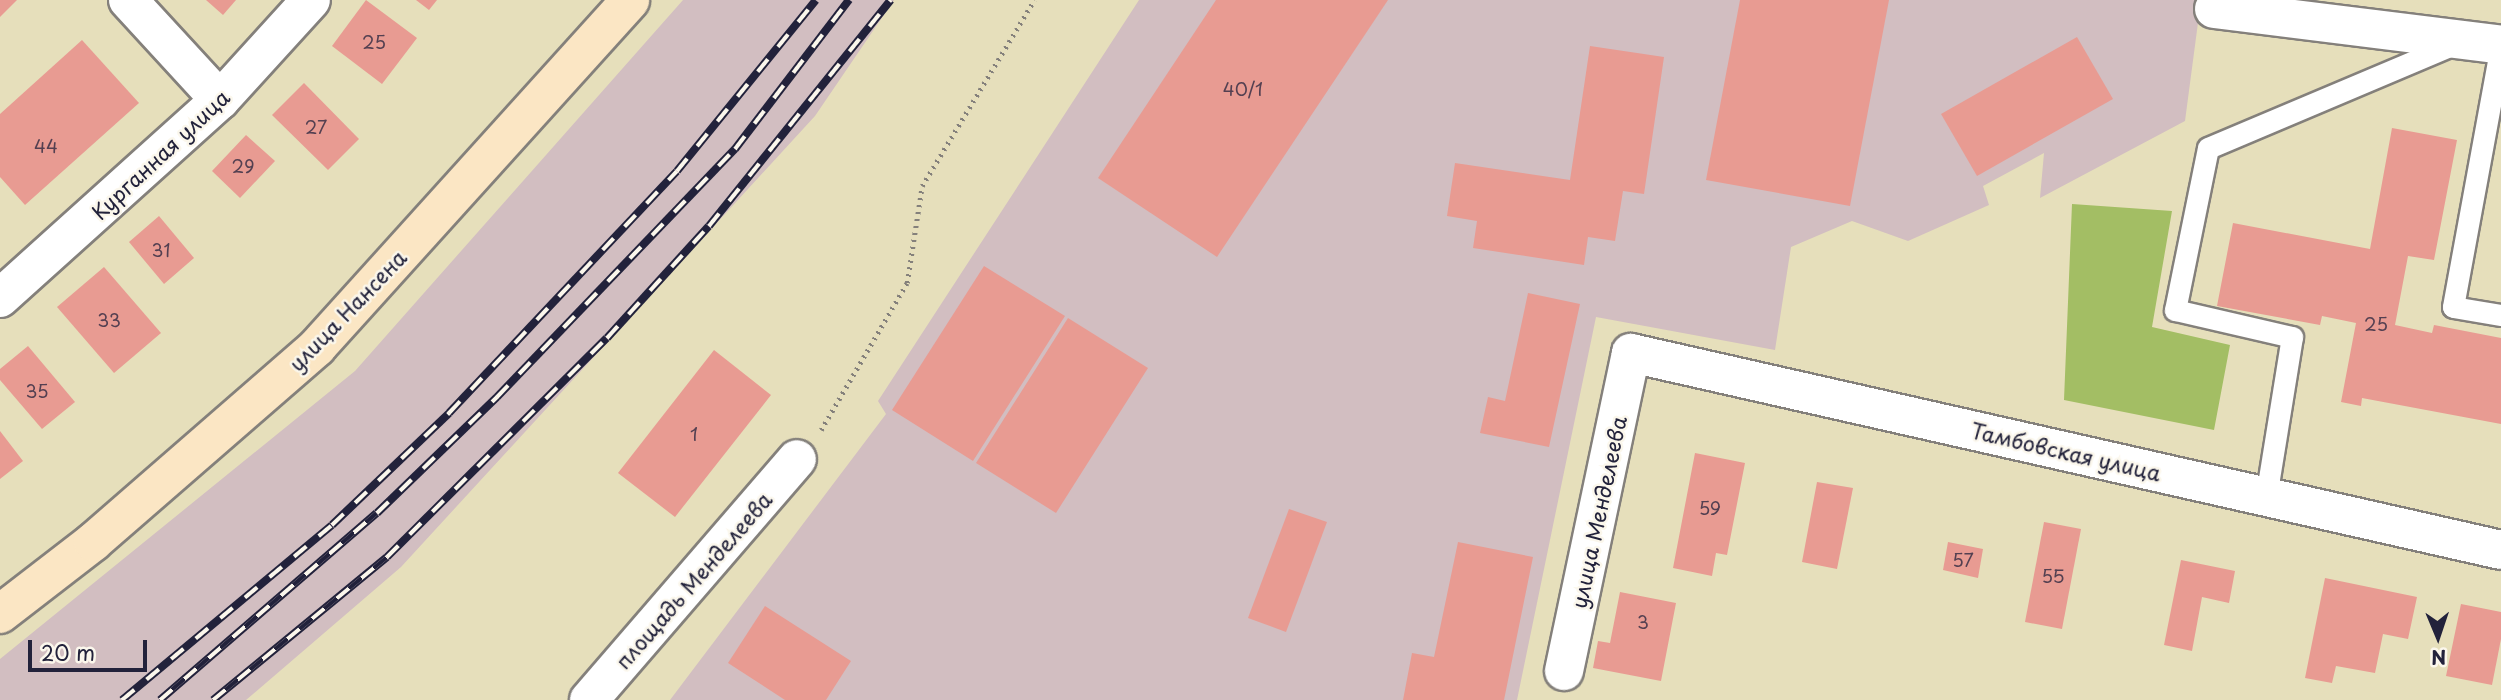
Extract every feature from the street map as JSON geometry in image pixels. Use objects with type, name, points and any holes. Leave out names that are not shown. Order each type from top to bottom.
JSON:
[{"type":"main road","name":"улица Нансена","points":[[0,614],[93,542],[317,347],[630,0]]},
{"type":"street","points":[[128,0],[220,100]]},
{"type":"street","name":"Курганная улица","points":[[0,298],[220,100],[311,0]]},
{"type":"street","points":[[2214,9],[2501,45]]},
{"type":"street","name":"Тамбовская улица","points":[[1631,353],[2501,550]]},
{"type":"street","name":"улица Менделеева","points":[[1564,671],[1631,353]]},
{"type":"street","name":"площадь Менделеева","points":[[589,700],[797,459]]},
{"type":"lane","points":[[2266,497],[2292,337],[2175,310],[2208,148],[2462,41]]},
{"type":"lane","points":[[2501,45],[2453,307],[2501,315]]},
{"type":"path","points":[[797,459],[831,418],[907,283],[922,186],[1034,0]]},
{"type":"shaded area","points":[[683,0],[894,0],[815,116],[401,567],[246,700],[0,700],[0,659],[355,371]]},
{"type":"shaded area","points":[[1139,0],[2201,0],[2185,121],[2040,198],[2044,153],[1983,186],[1989,205],[1908,241],[1852,221],[1791,247],[1775,350],[1596,317],[1517,700],[670,700],[886,414],[878,401]]},
{"type":"green space","points":[[2072,204],[2172,211],[2152,327],[2230,345],[2214,430],[2064,400]]},
{"type":"building","points":[[0,0],[17,0],[0,17]]},
{"type":"building","points":[[206,0],[236,0],[223,15]]},
{"type":"building","points":[[366,0],[417,38],[382,84],[332,46]]},
{"type":"building","points":[[416,0],[437,0],[429,10]]},
{"type":"building","points":[[1216,0],[1388,0],[1217,257],[1098,178]]},
{"type":"building","points":[[1740,0],[1889,0],[1850,206],[1706,180]]},
{"type":"building","points":[[2077,37],[2113,99],[1977,176],[1941,114]]},
{"type":"building","points":[[82,40],[139,103],[25,205],[0,177],[0,114]]},
{"type":"building","points":[[1590,46],[1664,57],[1644,194],[1623,191],[1615,241],[1588,237],[1584,265],[1473,248],[1477,221],[1447,216],[1455,163],[1570,180]]},
{"type":"building","points":[[304,83],[359,139],[328,170],[272,115]]},
{"type":"building","points":[[2392,128],[2457,140],[2434,260],[2408,256],[2395,325],[2432,333],[2434,325],[2501,338],[2501,424],[2362,398],[2361,406],[2341,402],[2356,323],[2322,316],[2320,325],[2217,306],[2233,223],[2370,249]]},
{"type":"building","points":[[246,135],[275,161],[240,198],[212,171]]},
{"type":"building","points":[[159,216],[194,258],[164,284],[129,242]]},
{"type":"building","points":[[984,266],[1065,316],[973,461],[892,410]]},
{"type":"building","points":[[104,267],[161,333],[114,373],[57,307]]},
{"type":"building","points":[[1528,293],[1580,304],[1549,447],[1480,433],[1488,397],[1505,401]]},
{"type":"building","points":[[1068,318],[1148,368],[1056,513],[976,463]]},
{"type":"building","points":[[28,346],[75,402],[42,429],[0,380],[0,369]]},
{"type":"building","points":[[714,350],[771,395],[675,517],[618,473]]},
{"type":"building","points":[[0,431],[23,461],[0,479]]},
{"type":"building","points":[[1695,453],[1745,463],[1727,555],[1716,553],[1712,576],[1673,568]]},
{"type":"building","points":[[1817,482],[1853,488],[1837,569],[1802,562]]},
{"type":"building","points":[[1289,509],[1327,522],[1286,632],[1248,618]]},
{"type":"building","points":[[2044,522],[2081,529],[2062,629],[2025,622]]},
{"type":"building","points":[[1458,542],[1533,557],[1504,700],[1403,700],[1412,653],[1434,657]]},
{"type":"building","points":[[1948,542],[1983,549],[1978,578],[1943,570]]},
{"type":"building","points":[[2181,560],[2235,571],[2229,603],[2202,597],[2192,651],[2164,645]]},
{"type":"building","points":[[2325,578],[2417,597],[2408,639],[2383,634],[2375,673],[2336,666],[2332,683],[2305,678]]},
{"type":"building","points":[[1620,592],[1676,603],[1661,681],[1593,668],[1598,641],[1610,643]]},
{"type":"building","points":[[2461,604],[2501,612],[2501,639],[2492,685],[2446,676]]},
{"type":"building","points":[[765,606],[851,661],[826,700],[785,700],[728,663]]},
{"type":"railway","points":[[122,700],[332,525],[449,413],[677,171],[816,0]]},
{"type":"railway","points":[[160,700],[377,513],[497,397],[735,149],[849,0]]},
{"type":"railway","points":[[213,700],[387,557],[607,338],[709,226],[891,0]]}]
